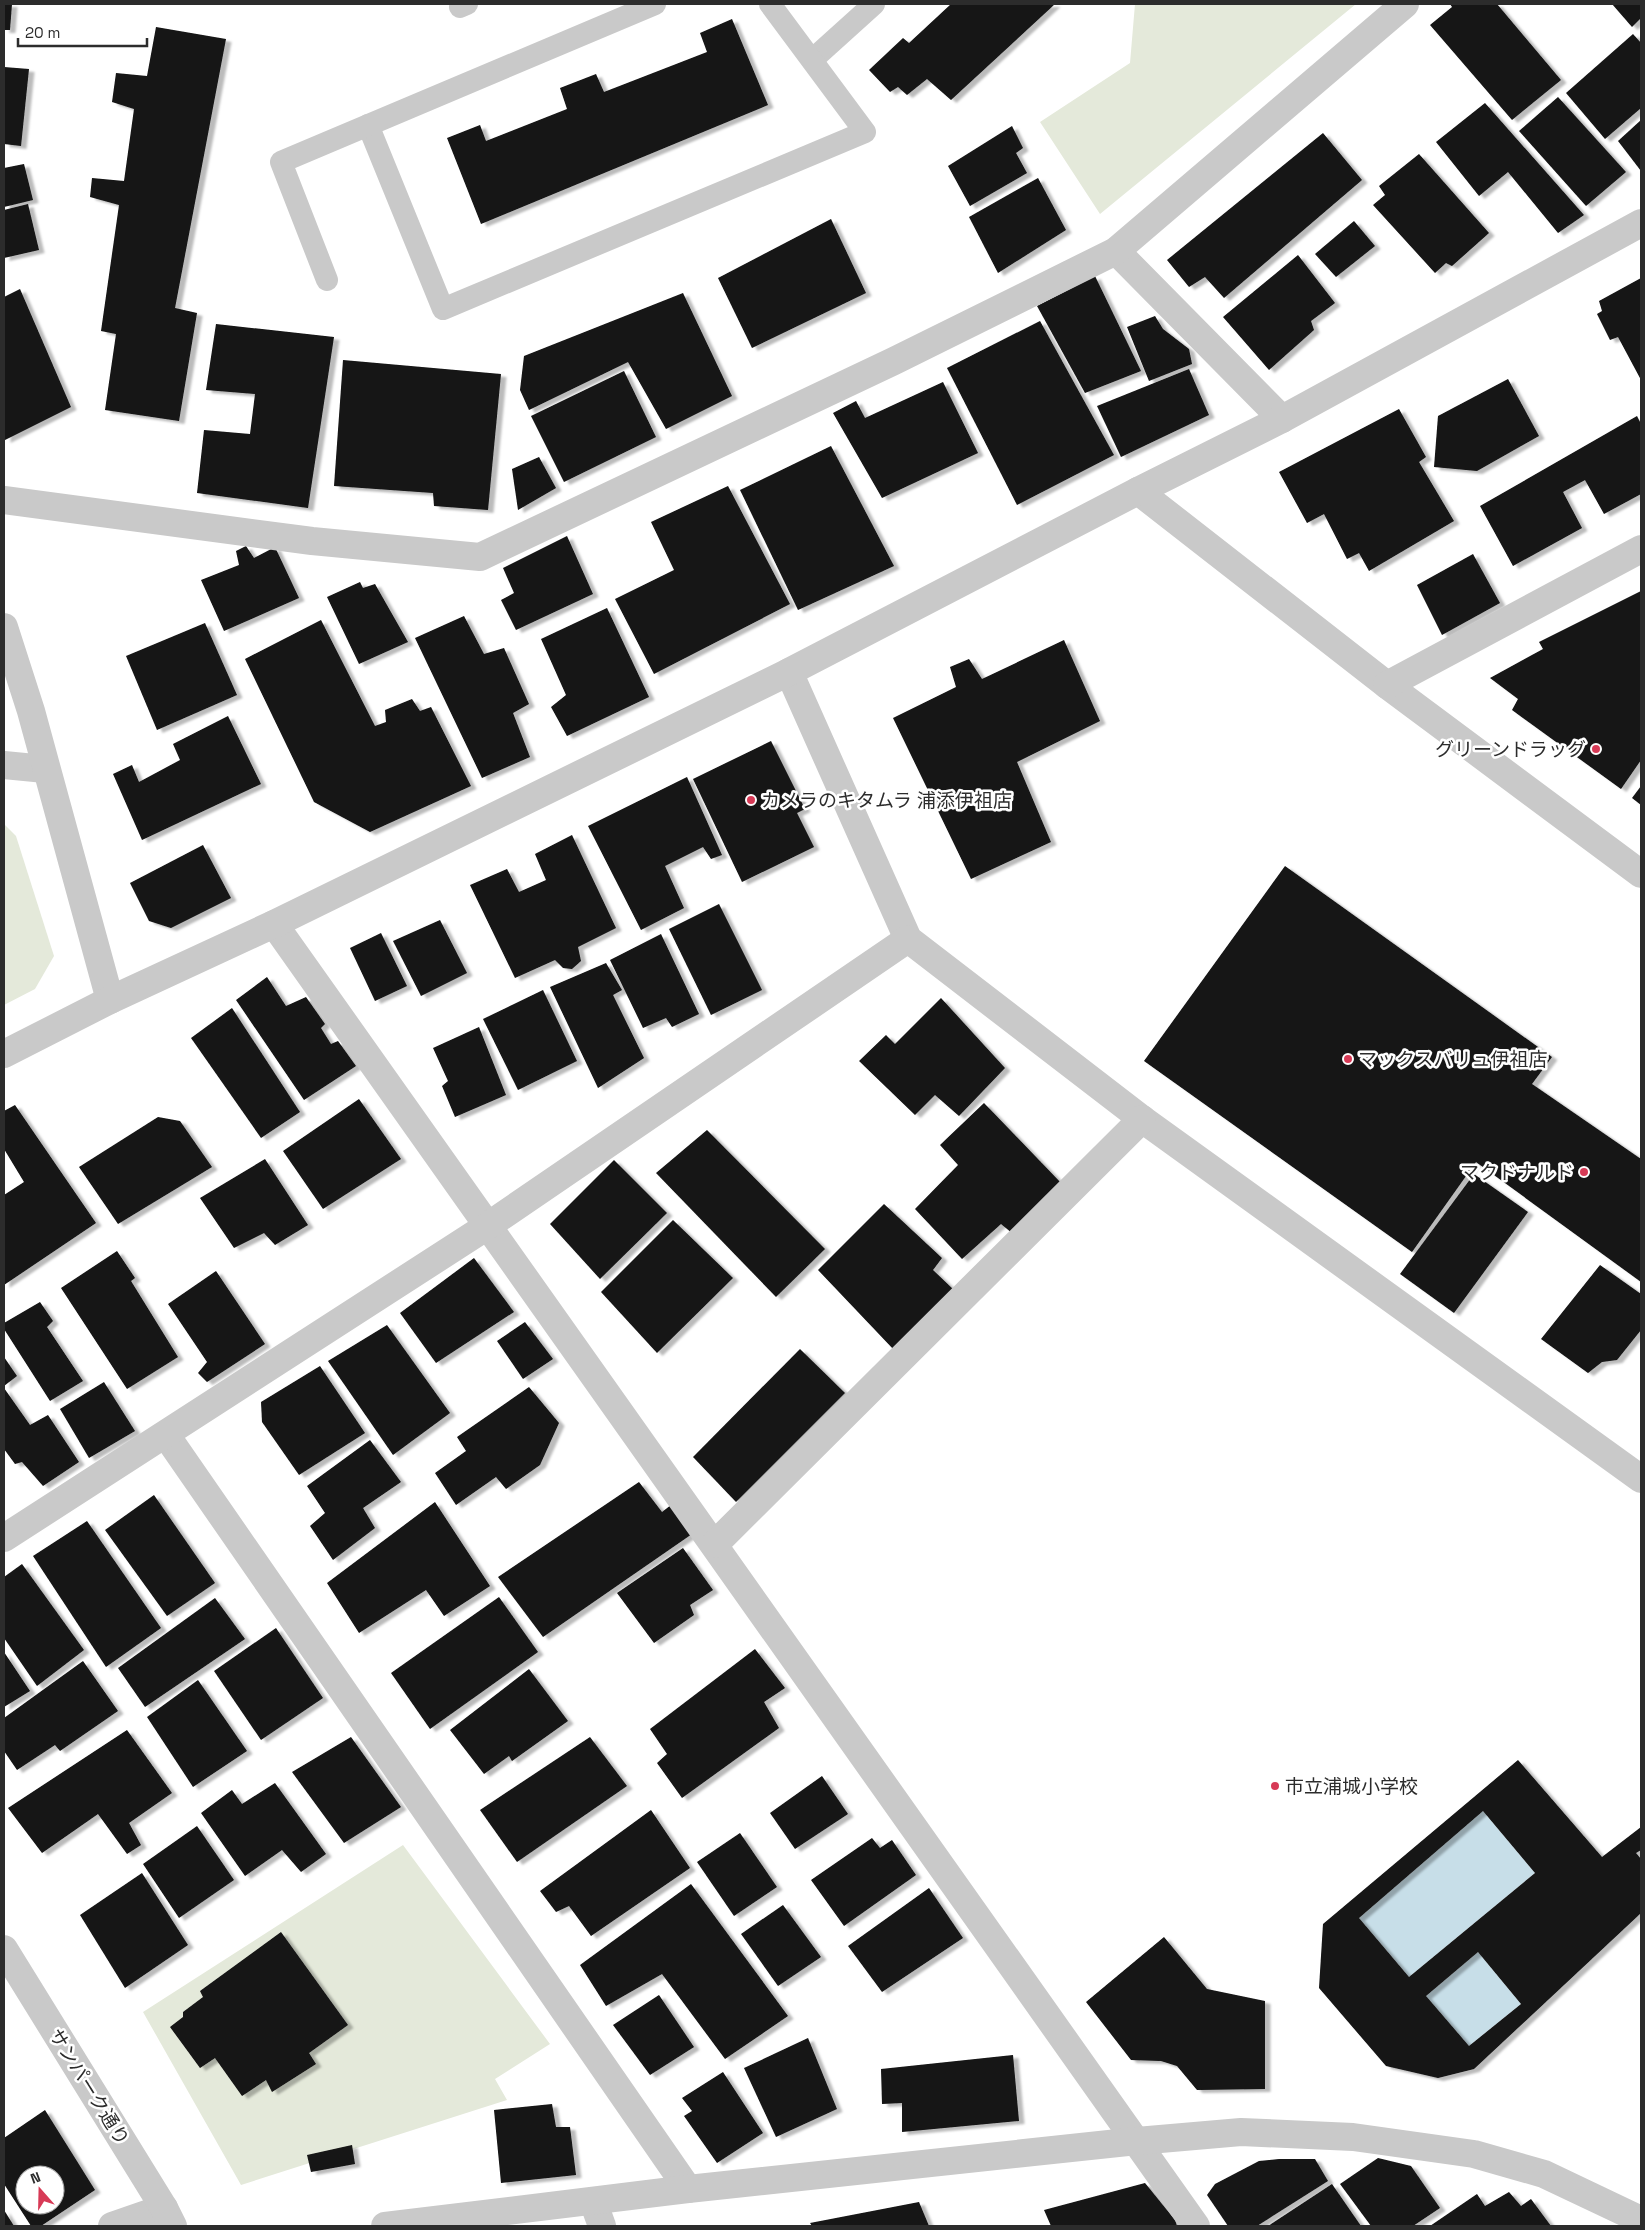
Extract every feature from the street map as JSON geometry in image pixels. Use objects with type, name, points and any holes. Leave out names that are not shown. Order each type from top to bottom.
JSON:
[{"type":"street","points":[[4,500],[312,541],[480,557],[894,361],[1116,251],[1405,4]]},
{"type":"street","points":[[4,1054],[110,1000],[274,924],[789,672],[1138,491],[1282,419],[1641,224]]},
{"type":"street","points":[[1116,251],[1282,419]]},
{"type":"street","points":[[1138,491],[1387,685],[1641,874]]},
{"type":"street","points":[[1387,685],[1641,549]]},
{"type":"street","points":[[4,627],[31,711],[45,770],[110,1000]]},
{"type":"street","points":[[789,672],[908,939],[1142,1119],[1641,1479]]},
{"type":"street","points":[[4,765],[45,770]]},
{"type":"street","points":[[274,924],[715,1544],[1196,2226]]},
{"type":"street","points":[[4,1538],[489,1225],[908,939]]},
{"type":"street","points":[[715,1544],[1142,1119]]},
{"type":"street","points":[[166,1435],[688,2189]]},
{"type":"street","name":"サンパーク通り","points":[[4,1949],[169,2217]]},
{"type":"street","points":[[385,2226],[598,2214],[688,2189],[1136,2141],[1241,2132],[1354,2137],[1474,2154],[1544,2174],[1641,2220]]},
{"type":"street","points":[[112,2226],[169,2217]]},
{"type":"lane","points":[[326,280],[281,162],[655,4]]},
{"type":"lane","points":[[368,125],[443,309],[865,132],[770,4]]},
{"type":"lane","points":[[812,60],[874,4]]},
{"type":"shaded area","points":[[1135,4],[1356,4],[1100,214],[1040,122],[1130,63]]},
{"type":"shaded area","points":[[4,824],[16,836],[54,956],[35,989],[4,1005]]},
{"type":"shaded area","points":[[403,1845],[550,2044],[495,2079],[507,2100],[241,2185],[143,2012]]},
{"type":"water","points":[[1483,1811],[1535,1873],[1409,1977],[1359,1918]]},
{"type":"water","points":[[1478,1952],[1521,2004],[1469,2046],[1426,1996]]},
{"type":"building","points":[[4,4],[12,4],[10,30],[4,30]]},
{"type":"building","points":[[951,4],[1055,4],[951,100],[927,79],[907,95],[898,87],[890,92],[869,70],[903,38],[909,43]]},
{"type":"building","points":[[1450,4],[1497,4],[1561,80],[1512,120],[1430,25],[1452,7]]},
{"type":"building","points":[[1612,4],[1641,4],[1641,18],[1632,27]]},
{"type":"building","points":[[732,19],[768,105],[481,224],[447,138],[480,125],[486,141],[567,109],[560,88],[596,74],[604,92],[707,52],[700,33]]},
{"type":"building","points":[[156,27],[226,39],[175,308],[197,313],[179,421],[105,410],[116,334],[101,331],[119,205],[90,197],[92,178],[124,181],[134,109],[112,102],[116,73],[147,76]]},
{"type":"building","points":[[1633,34],[1641,43],[1641,108],[1605,139],[1566,93]]},
{"type":"building","points":[[4,67],[29,69],[21,146],[4,144]]},
{"type":"building","points":[[1558,97],[1626,172],[1586,206],[1519,131]]},
{"type":"building","points":[[1485,103],[1584,215],[1558,233],[1508,172],[1479,196],[1436,142]]},
{"type":"building","points":[[1641,120],[1641,171],[1618,141]]},
{"type":"building","points":[[1012,126],[1023,148],[1016,153],[1027,173],[970,206],[948,166]]},
{"type":"building","points":[[1323,133],[1362,180],[1224,298],[1205,277],[1189,287],[1167,260]]},
{"type":"building","points":[[1419,154],[1489,233],[1452,266],[1446,263],[1435,273],[1373,205],[1385,195],[1379,186]]},
{"type":"building","points":[[24,164],[33,200],[4,207],[4,168]]},
{"type":"building","points":[[1038,178],[1066,230],[998,273],[969,217]]},
{"type":"building","points":[[28,204],[39,250],[4,258],[4,210]]},
{"type":"building","points":[[831,219],[866,293],[752,348],[718,278]]},
{"type":"building","points":[[1354,221],[1375,246],[1336,277],[1315,254]]},
{"type":"building","points":[[1298,255],[1335,303],[1311,321],[1314,330],[1269,370],[1223,317]]},
{"type":"building","points":[[1095,276],[1141,371],[1085,393],[1037,306]]},
{"type":"building","points":[[1641,278],[1641,380],[1618,337],[1610,340],[1597,314],[1602,311],[1599,301]]},
{"type":"building","points":[[20,289],[71,407],[5,440],[4,297]]},
{"type":"building","points":[[683,293],[732,396],[666,429],[628,362],[529,410],[520,390],[524,356]]},
{"type":"building","points":[[1155,316],[1163,329],[1189,349],[1192,364],[1149,381],[1127,327]]},
{"type":"building","points":[[1040,321],[1114,455],[1017,505],[947,368]]},
{"type":"building","points":[[216,324],[334,337],[308,508],[197,493],[204,430],[250,434],[255,394],[206,390]]},
{"type":"building","points":[[343,360],[501,374],[488,510],[434,506],[433,493],[334,486]]},
{"type":"building","points":[[1189,369],[1209,415],[1121,457],[1097,406]]},
{"type":"building","points":[[624,371],[656,437],[564,482],[531,416]]},
{"type":"building","points":[[1508,379],[1539,436],[1477,471],[1434,467],[1438,416]]},
{"type":"building","points":[[943,382],[978,453],[882,498],[833,413],[856,401],[865,418]]},
{"type":"building","points":[[1399,409],[1426,457],[1419,462],[1454,521],[1369,571],[1359,553],[1347,559],[1324,514],[1307,523],[1279,472]]},
{"type":"building","points":[[1637,416],[1641,424],[1641,494],[1604,514],[1585,480],[1563,492],[1582,528],[1513,566],[1480,506]]},
{"type":"building","points":[[831,446],[894,566],[798,610],[740,490]]},
{"type":"building","points":[[539,457],[556,488],[518,510],[512,469]]},
{"type":"building","points":[[728,486],[790,604],[654,674],[615,599],[674,570],[651,522]]},
{"type":"building","points":[[567,536],[593,594],[516,630],[501,600],[514,593],[503,568]]},
{"type":"building","points":[[246,546],[254,558],[275,547],[299,598],[224,631],[201,580],[239,565],[236,551]]},
{"type":"building","points":[[1473,554],[1500,603],[1442,635],[1417,585]]},
{"type":"building","points":[[360,582],[363,588],[375,584],[408,642],[359,664],[327,597]]},
{"type":"building","points":[[1641,591],[1641,760],[1621,789],[1512,710],[1518,699],[1490,678],[1543,649],[1539,642]]},
{"type":"building","points":[[607,608],[649,697],[567,736],[551,707],[566,695],[541,639]]},
{"type":"building","points":[[464,616],[484,654],[504,648],[529,704],[513,713],[530,757],[482,778],[415,638]]},
{"type":"building","points":[[321,620],[375,726],[386,722],[385,710],[412,699],[420,711],[431,707],[471,786],[370,832],[314,802],[245,659]]},
{"type":"building","points":[[205,623],[237,695],[157,730],[126,656]]},
{"type":"building","points":[[1064,640],[1100,721],[1017,762],[1051,842],[971,879],[893,718],[956,687],[950,667],[969,659],[982,679]]},
{"type":"building","points":[[228,716],[261,784],[142,840],[113,774],[132,765],[139,782],[180,760],[173,744]]},
{"type":"building","points":[[771,741],[805,809],[797,813],[814,847],[742,882],[693,779]]},
{"type":"building","points":[[687,777],[722,855],[711,859],[703,847],[665,866],[684,908],[641,930],[588,826]]},
{"type":"building","points":[[1641,786],[1641,805],[1632,798]]},
{"type":"building","points":[[572,835],[616,928],[578,947],[581,961],[572,969],[563,968],[555,960],[515,978],[470,885],[507,869],[519,892],[546,880],[535,854]]},
{"type":"building","points":[[203,845],[231,898],[171,928],[149,921],[130,883]]},
{"type":"building","name":"マックスバリュ伊祖店","points":[[1285,866],[1552,1057],[1532,1084],[1641,1159],[1641,1282],[1476,1162],[1412,1252],[1144,1061]]},
{"type":"building","points":[[719,904],[762,990],[711,1015],[669,929]]},
{"type":"building","points":[[440,920],[467,973],[421,996],[393,941]]},
{"type":"building","points":[[381,933],[407,986],[375,1001],[350,948]]},
{"type":"building","points":[[661,934],[699,1014],[672,1027],[666,1018],[643,1028],[610,960]]},
{"type":"building","points":[[606,963],[622,990],[613,995],[644,1058],[598,1088],[550,987]]},
{"type":"building","points":[[267,977],[286,1006],[306,997],[325,1024],[321,1028],[331,1044],[338,1041],[356,1066],[304,1100],[236,1000]]},
{"type":"building","points":[[543,990],[577,1061],[518,1090],[483,1019]]},
{"type":"building","points":[[941,998],[1005,1068],[959,1116],[935,1095],[915,1115],[859,1061],[886,1035],[895,1044]]},
{"type":"building","points":[[232,1008],[300,1112],[261,1138],[191,1038]]},
{"type":"building","points":[[479,1027],[506,1095],[455,1117],[442,1086],[448,1081],[433,1048]]},
{"type":"building","points":[[359,1099],[401,1159],[323,1209],[283,1151]]},
{"type":"building","points":[[984,1103],[1062,1184],[1012,1233],[1001,1224],[962,1259],[915,1209],[958,1165],[940,1145]]},
{"type":"building","points":[[15,1105],[96,1223],[4,1285],[4,1195],[24,1182],[4,1149],[4,1111]]},
{"type":"building","points":[[158,1117],[180,1121],[212,1167],[118,1224],[79,1167]]},
{"type":"building","points":[[707,1130],[825,1249],[776,1297],[656,1173]]},
{"type":"building","points":[[265,1159],[308,1225],[275,1245],[264,1233],[234,1248],[200,1198]]},
{"type":"building","points":[[614,1160],[667,1213],[600,1279],[550,1224]]},
{"type":"building","points":[[1474,1174],[1528,1212],[1454,1313],[1400,1274]]},
{"type":"building","points":[[884,1204],[942,1258],[933,1270],[956,1292],[895,1351],[818,1270]]},
{"type":"building","points":[[673,1220],[733,1278],[657,1353],[601,1292]]},
{"type":"building","points":[[117,1251],[135,1278],[131,1281],[178,1357],[127,1389],[61,1288]]},
{"type":"building","points":[[474,1258],[514,1312],[436,1363],[400,1313]]},
{"type":"building","points":[[1600,1265],[1641,1294],[1641,1330],[1617,1360],[1602,1362],[1588,1373],[1541,1339]]},
{"type":"building","points":[[216,1271],[265,1344],[207,1382],[198,1373],[207,1362],[168,1304]]},
{"type":"building","points":[[40,1302],[53,1321],[47,1327],[83,1381],[50,1401],[4,1329],[4,1323]]},
{"type":"building","points":[[525,1322],[553,1359],[523,1379],[497,1341]]},
{"type":"building","points":[[387,1325],[450,1413],[393,1455],[328,1361]]},
{"type":"building","points":[[800,1349],[845,1393],[736,1502],[693,1457]]},
{"type":"building","points":[[4,1357],[17,1376],[4,1386]]},
{"type":"building","points":[[320,1366],[365,1433],[299,1475],[262,1422],[261,1402]]},
{"type":"building","points":[[104,1382],[135,1431],[89,1458],[60,1409]]},
{"type":"building","points":[[529,1387],[559,1423],[540,1465],[506,1489],[496,1477],[456,1505],[435,1473],[466,1451],[457,1437]]},
{"type":"building","points":[[4,1388],[30,1425],[48,1415],[79,1462],[43,1486],[22,1462],[15,1464],[4,1449]]},
{"type":"building","points":[[370,1440],[401,1482],[363,1508],[375,1528],[333,1560],[310,1526],[325,1513],[307,1486]]},
{"type":"building","points":[[639,1482],[662,1512],[671,1505],[692,1534],[543,1637],[498,1577]]},
{"type":"building","points":[[154,1495],[215,1583],[167,1616],[105,1530]]},
{"type":"building","points":[[435,1502],[490,1586],[444,1616],[426,1590],[359,1633],[327,1583]]},
{"type":"building","points":[[87,1521],[161,1628],[106,1667],[33,1556]]},
{"type":"building","points":[[683,1548],[713,1590],[690,1605],[694,1615],[654,1643],[617,1593]]},
{"type":"building","points":[[22,1564],[84,1650],[37,1686],[4,1638],[4,1577]]},
{"type":"building","points":[[499,1597],[538,1652],[430,1729],[391,1673]]},
{"type":"building","points":[[215,1598],[245,1639],[145,1707],[118,1668]]},
{"type":"building","points":[[276,1628],[323,1698],[261,1740],[214,1671]]},
{"type":"building","points":[[755,1649],[785,1688],[764,1702],[779,1728],[682,1798],[657,1763],[667,1754],[650,1729]]},
{"type":"building","points":[[4,1652],[30,1691],[4,1707]]},
{"type":"building","points":[[83,1661],[118,1711],[60,1751],[55,1745],[17,1770],[4,1751],[4,1718]]},
{"type":"building","points":[[529,1669],[568,1721],[512,1761],[509,1756],[484,1774],[450,1730]]},
{"type":"building","points":[[198,1680],[247,1751],[193,1787],[147,1717]]},
{"type":"building","points":[[127,1730],[172,1793],[129,1823],[141,1845],[127,1854],[98,1814],[42,1853],[8,1808]]},
{"type":"building","points":[[351,1737],[401,1807],[344,1843],[292,1772]]},
{"type":"building","points":[[590,1737],[627,1786],[517,1862],[480,1810]]},
{"type":"building","points":[[1518,1760],[1602,1857],[1641,1827],[1641,1850],[1636,1853],[1641,1859],[1641,1913],[1474,2069],[1438,2078],[1386,2066],[1319,1988],[1323,1924]],"holes":[[[1483,1811],[1535,1873],[1409,1977],[1359,1918]],[[1478,1952],[1521,2004],[1469,2046],[1426,1996]]]},
{"type":"building","points":[[822,1776],[848,1814],[795,1849],[770,1813]]},
{"type":"building","points":[[275,1783],[326,1854],[301,1872],[282,1850],[245,1876],[201,1813],[232,1790],[242,1804]]},
{"type":"building","points":[[651,1810],[690,1868],[591,1936],[569,1906],[556,1912],[540,1891]]},
{"type":"building","points":[[197,1826],[234,1880],[179,1918],[143,1864]]},
{"type":"building","points":[[740,1833],[777,1887],[734,1916],[697,1862]]},
{"type":"building","points":[[872,1838],[880,1848],[892,1840],[916,1875],[844,1926],[811,1880]]},
{"type":"building","points":[[142,1873],[188,1945],[125,1988],[80,1915]]},
{"type":"building","points":[[691,1884],[788,2016],[725,2059],[662,1974],[606,2006],[580,1965]]},
{"type":"building","points":[[929,1888],[963,1938],[882,1992],[848,1946]]},
{"type":"building","points":[[783,1905],[821,1957],[778,1986],[741,1934]]},
{"type":"building","points":[[281,1932],[348,2025],[309,2053],[316,2064],[272,2092],[266,2080],[242,2096],[215,2058],[200,2068],[170,2027],[183,2017],[183,2012],[203,1997],[200,1991]]},
{"type":"building","points":[[1164,1937],[1207,1989],[1265,2001],[1265,2089],[1197,2090],[1177,2066],[1161,2061],[1131,2060],[1086,2002]]},
{"type":"building","points":[[659,1995],[694,2047],[650,2075],[613,2025]]},
{"type":"building","points":[[808,2038],[837,2109],[776,2137],[744,2068]]},
{"type":"building","points":[[1013,2055],[1019,2121],[902,2132],[902,2103],[882,2104],[881,2069]]},
{"type":"building","points":[[723,2072],[763,2133],[717,2163],[684,2116],[692,2111],[682,2098]]},
{"type":"building","points":[[552,2104],[556,2127],[570,2127],[576,2175],[501,2183],[494,2110]]},
{"type":"building","points":[[45,2110],[95,2190],[65,2210],[65,2165],[15,2165],[15,2201],[4,2184],[4,2138]]},
{"type":"building","points":[[352,2145],[355,2164],[311,2172],[307,2155]]},
{"type":"building","points":[[1378,2158],[1411,2166],[1440,2208],[1413,2226],[1371,2226],[1340,2184]]},
{"type":"building","points":[[1315,2159],[1328,2181],[1257,2226],[1228,2226],[1207,2195],[1215,2184],[1259,2161]]},
{"type":"building","points":[[1145,2183],[1175,2220],[1177,2226],[1051,2226],[1044,2210]]},
{"type":"building","points":[[1332,2184],[1361,2226],[1268,2226]]},
{"type":"building","points":[[1509,2192],[1521,2206],[1531,2199],[1551,2226],[1430,2226],[1477,2194],[1485,2206]]},
{"type":"building","points":[[919,2202],[929,2226],[812,2226],[810,2223]]},
{"type":"building","points":[[4,2210],[14,2226],[4,2226]]},
{"type":"building","points":[[24,2215],[58,2215],[41,2226],[31,2226]]},
{"type":"place","name":"グリーンドラッグ","points":[[1596,749]]},
{"type":"place","name":"カメラのキタムラ 浦添伊祖店","points":[[751,800]]},
{"type":"place","name":"マックスバリュ伊祖店","points":[[1348,1059]]},
{"type":"place","name":"マクドナルド","points":[[1584,1172]]},
{"type":"place","name":"市立浦城小学校","points":[[1275,1786]]}]
